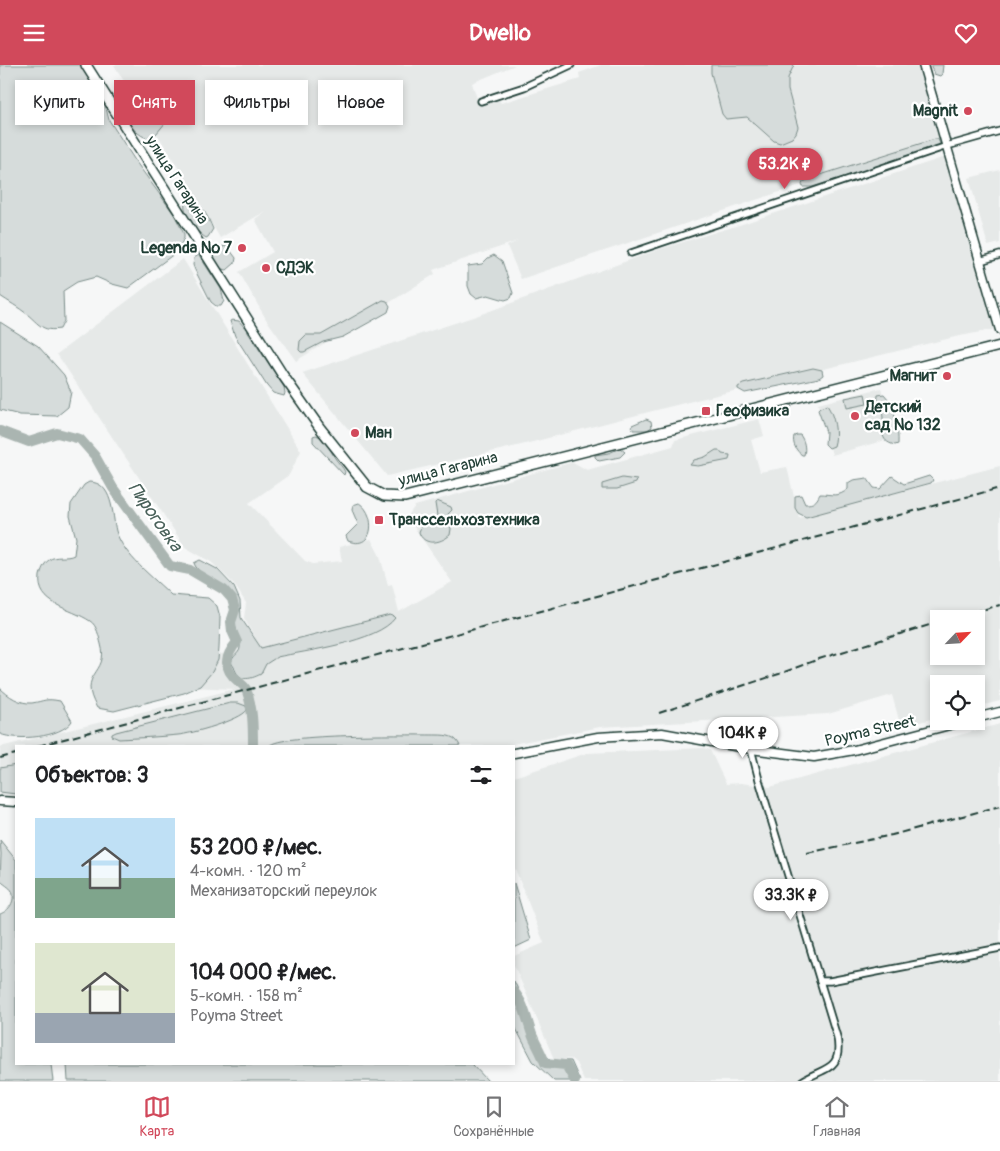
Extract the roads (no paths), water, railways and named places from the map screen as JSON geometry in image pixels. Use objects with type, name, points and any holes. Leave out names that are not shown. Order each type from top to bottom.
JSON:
[{"type":"main road","name":"улица Гагарина","points":[[86,65],[282,374],[367,487],[379,495],[393,498],[405,497],[1000,346]]},
{"type":"main road","points":[[923,65],[1000,330]]},
{"type":"main road","points":[[985,716],[1000,712]]},
{"type":"main road","name":"Poyma Street","points":[[515,753],[598,737],[662,733],[751,749],[814,757],[832,755],[930,730]]},
{"type":"main road","points":[[0,801],[15,802]]},
{"type":"street","points":[[481,101],[530,84],[571,65]]},
{"type":"street","points":[[631,253],[947,146],[1000,131]]},
{"type":"street","points":[[980,261],[1000,255]]},
{"type":"street","points":[[751,749],[839,1047],[838,1056],[829,1069],[802,1081]]},
{"type":"street","points":[[820,981],[830,981],[901,968],[1000,948]]},
{"type":"waterway","name":"Пироговка","points":[[0,431],[29,442],[57,433],[80,439],[95,456],[113,488],[170,566],[190,570],[224,590],[232,599],[235,610],[231,622],[232,631],[237,642],[230,652],[227,667],[245,688],[248,696],[252,717],[253,745]]},
{"type":"waterway","name":"Пироговка","points":[[515,993],[523,1008],[545,1063],[566,1065],[575,1081]]},
{"type":"railway","points":[[42,745],[1000,488]]},
{"type":"railway","points":[[982,610],[1000,605]]},
{"type":"railway","points":[[659,713],[819,659],[930,625]]},
{"type":"railway","points":[[0,758],[15,754]]},
{"type":"railway","points":[[807,853],[892,835],[1000,806]]},
{"type":"place","name":"Magnit","points":[[968,111]]},
{"type":"place","name":"Legenda № 7","points":[[242,248]]},
{"type":"place","name":"СДЭК","points":[[266,268]]},
{"type":"place","name":"Магнит","points":[[947,376]]},
{"type":"place","name":"Геофизика","points":[[706,411]]},
{"type":"place","name":"Детский сад № 132","points":[[855,416]]},
{"type":"place","name":"Ман","points":[[355,433]]},
{"type":"place","name":"Транссельхозтехника","points":[[379,520]]}]
